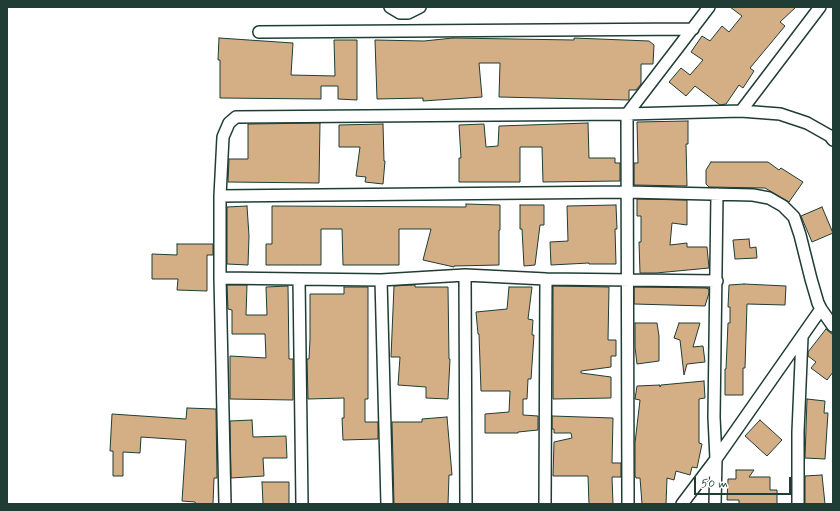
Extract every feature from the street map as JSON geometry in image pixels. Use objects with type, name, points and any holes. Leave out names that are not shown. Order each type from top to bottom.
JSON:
[{"type":"street","points":[[390,7],[400,13],[408,13],[420,7]]},
{"type":"street","points":[[741,111],[820,7]]},
{"type":"street","points":[[628,504],[627,114],[707,8]]},
{"type":"street","points":[[259,32],[692,28]]},
{"type":"street","points":[[225,504],[220,278],[220,196],[223,137],[225,129],[232,119],[236,117],[627,114],[741,111],[780,114],[808,123],[830,136],[833,140]]},
{"type":"street","points":[[220,196],[627,192],[753,195],[768,198],[783,206],[794,216],[811,279],[821,309],[833,326]]},
{"type":"street","points":[[715,504],[716,459],[714,417],[717,194]]},
{"type":"street","points":[[220,278],[381,280],[464,275],[546,279],[717,281]]},
{"type":"street","points":[[464,275],[466,504]]},
{"type":"street","points":[[300,279],[302,504]]},
{"type":"street","points":[[545,504],[546,279]]},
{"type":"street","points":[[381,280],[387,504]]},
{"type":"street","points":[[682,504],[716,459],[821,309]]},
{"type":"street","points":[[798,504],[798,432],[802,337]]},
{"type":"building","points":[[730,7],[796,7],[780,22],[785,26],[750,68],[754,71],[743,88],[739,85],[726,104],[720,105],[695,86],[686,96],[669,82],[681,68],[690,75],[703,60],[691,52],[702,36],[710,41],[722,26],[729,32],[742,16]]},
{"type":"building","points":[[219,38],[293,43],[291,75],[335,76],[334,40],[357,40],[357,100],[338,99],[338,86],[321,86],[321,99],[220,98],[220,60],[218,60]]},
{"type":"building","points":[[453,38],[574,40],[574,38],[649,41],[654,45],[653,64],[641,64],[641,84],[636,90],[629,90],[629,100],[499,97],[500,63],[479,63],[482,97],[423,101],[423,98],[377,99],[375,40],[424,41]]},
{"type":"building","points":[[688,121],[688,144],[686,144],[687,186],[634,185],[634,163],[638,163],[637,122]]},
{"type":"building","points":[[320,123],[319,183],[228,182],[229,159],[248,159],[248,124]]},
{"type":"building","points":[[588,123],[589,158],[615,158],[615,163],[620,163],[620,181],[543,182],[542,147],[520,147],[520,182],[459,182],[459,158],[461,158],[459,125],[484,124],[486,147],[498,146],[499,126]]},
{"type":"building","points":[[383,124],[385,161],[383,184],[365,182],[366,177],[356,176],[360,147],[339,147],[339,125]]},
{"type":"building","points":[[711,162],[768,162],[779,170],[781,168],[803,182],[789,202],[765,188],[709,187],[706,184],[706,170]]},
{"type":"building","points":[[637,199],[687,200],[687,225],[672,223],[670,245],[687,243],[687,247],[707,247],[709,268],[640,273],[639,242],[641,242],[641,216],[637,216]]},
{"type":"building","points":[[466,204],[500,205],[499,265],[454,267],[423,260],[431,229],[399,229],[399,265],[343,265],[342,229],[321,229],[321,265],[266,265],[266,244],[272,244],[272,206],[466,207]]},
{"type":"building","points":[[520,205],[544,205],[544,225],[540,225],[535,265],[524,266],[522,229],[520,229]]},
{"type":"building","points":[[616,205],[616,264],[589,263],[551,265],[550,242],[568,241],[567,206]]},
{"type":"building","points":[[247,206],[249,236],[248,265],[227,264],[227,207]]},
{"type":"building","points":[[822,207],[833,233],[812,242],[801,216]]},
{"type":"building","points":[[749,239],[750,248],[756,247],[757,258],[735,259],[733,240]]},
{"type":"building","points":[[177,244],[213,244],[213,255],[207,255],[207,291],[177,290],[178,279],[152,279],[152,254],[177,255]]},
{"type":"building","points":[[744,284],[786,286],[785,305],[747,304],[743,395],[725,395],[728,323],[730,323],[730,307],[728,307],[729,285]]},
{"type":"building","points":[[227,285],[247,285],[246,315],[267,315],[266,287],[288,286],[289,359],[293,359],[293,400],[230,399],[230,356],[266,358],[265,334],[232,334],[232,310],[228,309]]},
{"type":"building","points":[[415,285],[415,287],[448,287],[450,359],[448,399],[426,398],[426,387],[398,385],[400,357],[391,357],[394,286]]},
{"type":"building","points":[[553,286],[609,287],[608,340],[616,340],[616,356],[611,356],[611,367],[581,371],[581,373],[611,377],[611,398],[553,399]]},
{"type":"building","points":[[344,287],[368,287],[368,399],[365,399],[365,422],[378,422],[378,439],[343,440],[342,418],[344,418],[344,398],[308,399],[307,359],[309,359],[310,339],[310,294],[344,294]]},
{"type":"building","points":[[509,287],[532,287],[528,319],[533,320],[532,335],[534,335],[531,379],[528,379],[527,399],[523,399],[523,415],[538,416],[538,430],[518,433],[485,433],[485,414],[509,412],[510,391],[481,391],[479,334],[476,312],[507,309]]},
{"type":"building","points":[[634,287],[705,288],[709,289],[709,293],[705,306],[634,304]]},
{"type":"building","points":[[635,323],[657,323],[659,336],[659,361],[637,364]]},
{"type":"building","points":[[679,323],[700,323],[693,347],[703,346],[705,362],[687,364],[684,375],[680,340],[674,338]]},
{"type":"building","points":[[826,329],[833,335],[833,372],[827,380],[811,368],[816,362],[808,356],[808,352]]},
{"type":"building","points":[[704,381],[705,398],[699,399],[699,443],[702,444],[697,468],[692,467],[690,475],[676,471],[674,480],[667,478],[666,504],[642,504],[640,478],[636,478],[635,476],[635,443],[640,400],[635,399],[637,386],[660,385],[660,387],[661,385]]},
{"type":"building","points":[[807,399],[825,401],[824,413],[828,413],[825,459],[805,458]]},
{"type":"building","points":[[187,408],[216,409],[217,478],[214,478],[213,504],[196,504],[195,502],[182,501],[186,440],[141,437],[140,453],[123,452],[123,476],[113,476],[113,451],[110,451],[112,414],[186,419]]},
{"type":"building","points":[[552,416],[613,418],[612,463],[621,463],[621,477],[612,477],[613,504],[589,504],[588,476],[553,476],[554,442],[572,438],[571,433],[554,433],[554,429],[552,429]]},
{"type":"building","points":[[447,417],[452,475],[449,475],[448,504],[394,504],[392,422],[422,422],[422,419]]},
{"type":"building","points":[[252,420],[253,437],[286,436],[287,458],[263,458],[264,476],[231,478],[230,421]]},
{"type":"building","points":[[760,420],[782,440],[767,456],[745,436]]},
{"type":"building","points":[[736,470],[754,470],[749,477],[770,477],[770,490],[777,490],[777,504],[739,504],[739,500],[727,500],[728,479],[736,479]]},
{"type":"building","points":[[822,475],[825,504],[805,504],[805,476]]},
{"type":"building","points":[[262,482],[289,482],[289,504],[263,504]]}]
